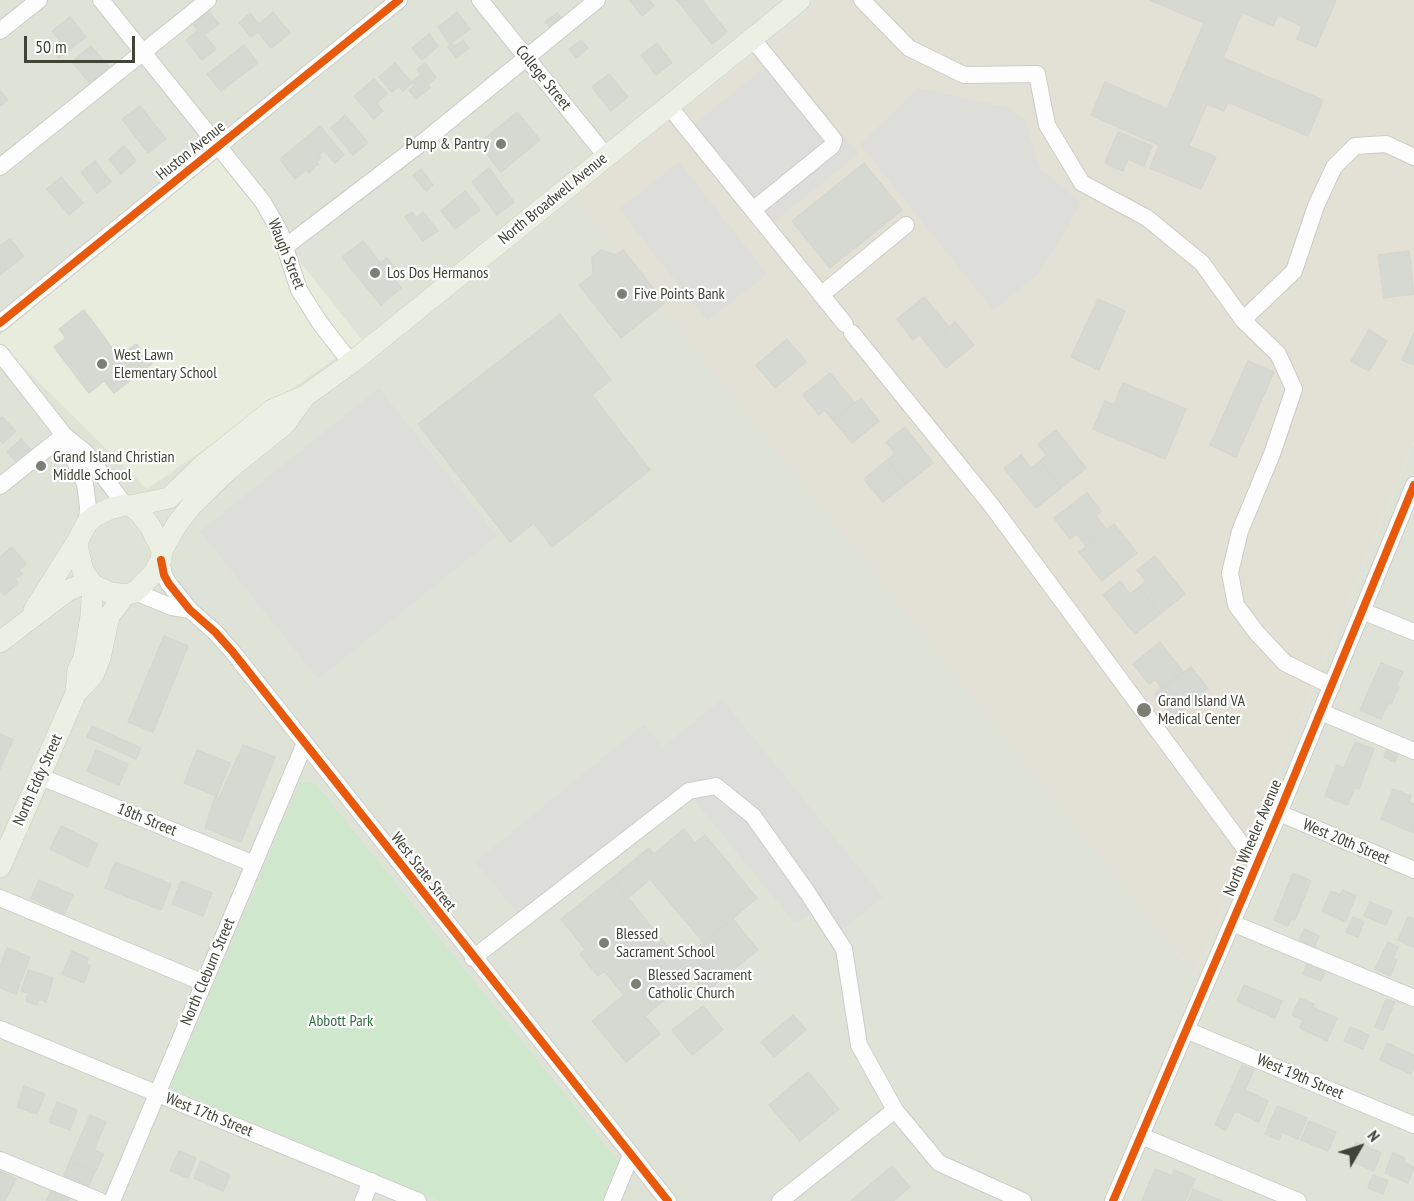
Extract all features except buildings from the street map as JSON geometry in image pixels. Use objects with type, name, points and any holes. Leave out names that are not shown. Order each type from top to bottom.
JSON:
[{"type":"main road","name":"North Broadwell Avenue","points":[[128,506],[170,498],[201,467],[272,410],[305,396],[351,363],[800,0]]},
{"type":"main road","name":"North Broadwell Avenue","points":[[161,555],[177,524],[192,505],[229,469],[285,424],[305,396]]},
{"type":"main road","points":[[18,628],[34,610],[83,531],[95,516],[109,508],[128,506],[140,513],[150,525],[161,555],[154,573],[130,593],[111,593],[91,583],[79,560],[83,531]]},
{"type":"main road","points":[[0,642],[67,591],[91,583]]},
{"type":"main road","name":"North Eddy Street","points":[[0,867],[76,693],[78,670],[84,657],[90,626],[91,583]]},
{"type":"main road","name":"North Eddy Street","points":[[76,693],[93,675],[100,658],[110,616],[130,593]]},
{"type":"street","points":[[0,31],[39,0]]},
{"type":"street","name":"Waugh Street","points":[[101,0],[272,216],[306,303],[351,363]]},
{"type":"street","points":[[0,168],[208,0]]},
{"type":"street","name":"Huston Avenue","points":[[0,324],[399,0]]},
{"type":"street","name":"College Street","points":[[480,0],[606,156]]},
{"type":"street","points":[[285,247],[428,138],[597,0]]},
{"type":"street","points":[[862,0],[909,48],[964,75],[1037,74],[1047,125],[1082,183],[1148,218],[1202,263],[1243,320],[1278,354],[1294,389],[1272,454],[1240,531],[1230,573],[1236,605],[1256,632],[1285,663],[1332,686]]},
{"type":"street","points":[[752,38],[834,140],[832,146],[753,210]]},
{"type":"street","points":[[668,105],[992,506],[1257,865]]},
{"type":"street","points":[[1243,320],[1294,272],[1316,206],[1334,167],[1355,146],[1386,144],[1414,157]]},
{"type":"street","points":[[821,295],[906,225]]},
{"type":"street","points":[[0,353],[64,435],[86,453],[128,506]]},
{"type":"street","points":[[0,486],[64,435]]},
{"type":"street","points":[[64,435],[85,484],[88,507],[83,531]]},
{"type":"street","name":"North Wheeler Avenue","points":[[1113,1201],[1279,813],[1362,611],[1409,512],[1414,484]]},
{"type":"street","name":"West State Street","points":[[161,555],[164,574],[169,584],[190,610],[221,638],[668,1201]]},
{"type":"street","name":"West State Street","points":[[130,593],[172,607],[190,610]]},
{"type":"street","points":[[1362,611],[1414,632]]},
{"type":"street","points":[[1321,712],[1414,751]]},
{"type":"street","name":"North Cleburn Street","points":[[112,1201],[305,744]]},
{"type":"street","name":"18th Street","points":[[39,776],[254,864]]},
{"type":"street","points":[[473,958],[689,791],[716,786],[753,816],[844,949],[859,1045],[895,1110],[939,1163],[1023,1201]]},
{"type":"street","name":"West 20th Street","points":[[1279,813],[1414,870]]},
{"type":"street","points":[[0,898],[204,983]]},
{"type":"street","points":[[1232,923],[1414,998]]},
{"type":"street","name":"West 17th Street","points":[[0,1029],[418,1201]]},
{"type":"street","name":"West 19th Street","points":[[1186,1030],[1414,1125]]},
{"type":"street","points":[[780,1201],[895,1110]]},
{"type":"street","points":[[1141,1136],[1298,1201]]},
{"type":"street","points":[[612,1201],[631,1155]]},
{"type":"street","points":[[0,1160],[100,1201]]},
{"type":"street","points":[[363,1201],[371,1181]]},
{"type":"shaded area","points":[[0,0],[823,0],[575,197],[1195,976],[1414,443],[1414,1201],[0,1201]]},
{"type":"shaded area","name":"Grand Island VA Medical Center","points":[[823,0],[1414,0],[1414,443],[1195,976],[574,197]]},
{"type":"shaded area","points":[[779,56],[858,154],[770,225],[691,127]]},
{"type":"shaded area","points":[[919,88],[1010,108],[1025,120],[1040,169],[1081,202],[1063,236],[1037,275],[993,310],[860,144]]},
{"type":"shaded area","points":[[218,158],[362,340],[147,489],[0,344],[0,335]]},
{"type":"shaded area","points":[[679,162],[767,274],[707,321],[619,209]]},
{"type":"shaded area","points":[[379,388],[497,536],[318,679],[200,531]]},
{"type":"shaded area","points":[[722,699],[883,897],[830,940],[811,916],[794,922],[685,789],[523,920],[475,862],[644,724],[663,747]]},
{"type":"green space","name":"Abbott Park","points":[[300,782],[315,783],[618,1161],[601,1201],[440,1201],[170,1088]]},
{"type":"cycle path","points":[[0,323],[399,0]]},
{"type":"cycle path","points":[[1113,1201],[1279,813],[1414,485]]},
{"type":"cycle path","points":[[161,560],[164,575],[169,584],[190,610],[232,651],[668,1201]]},
{"type":"place","name":"Pump & Pantry","points":[[501,144]]},
{"type":"place","name":"Los Dos Hermanos","points":[[375,273]]},
{"type":"place","name":"Five Points Bank","points":[[622,294]]},
{"type":"place","name":"West Lawn Elementary School","points":[[102,364]]},
{"type":"place","name":"Grand Island Christian Middle School","points":[[41,466]]},
{"type":"place","name":"Grand Island VA Medical Center","points":[[1144,710]]},
{"type":"place","name":"Blessed Sacrament School","points":[[604,943]]},
{"type":"place","name":"Blessed Sacrament Catholic Church","points":[[636,984]]}]
